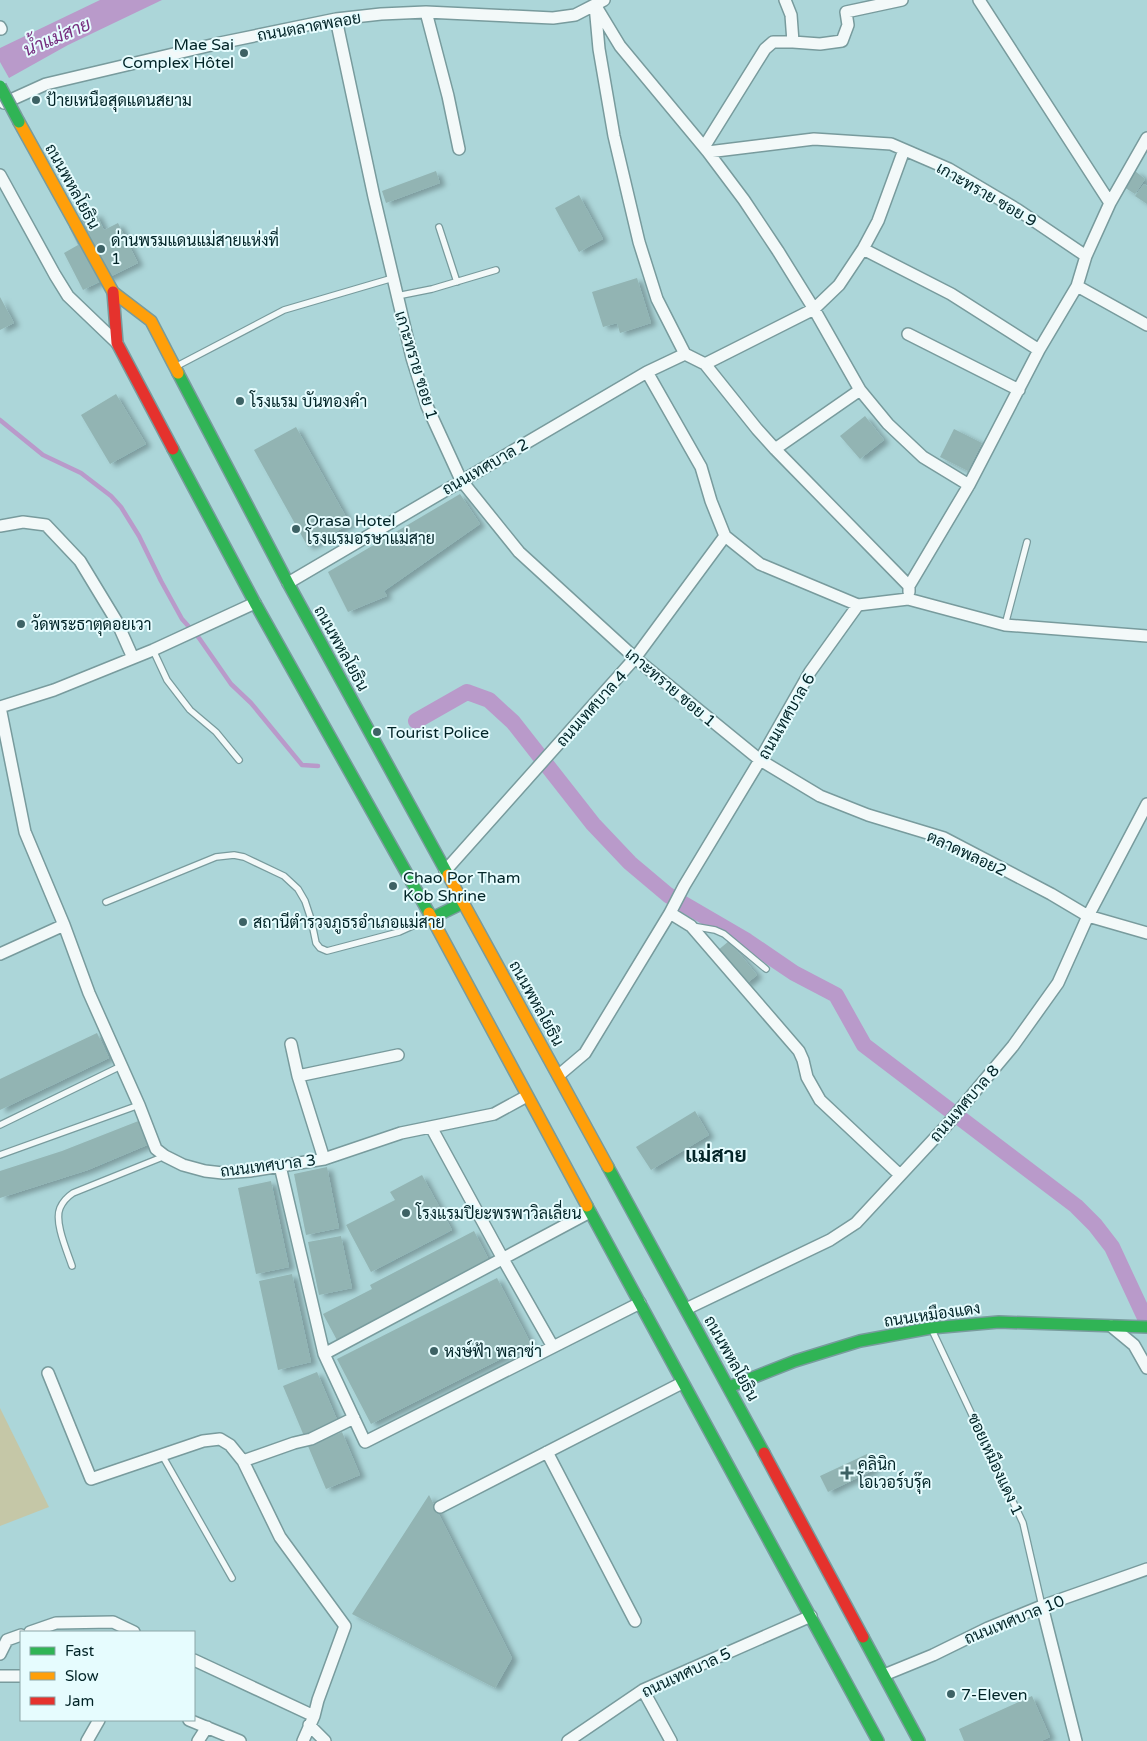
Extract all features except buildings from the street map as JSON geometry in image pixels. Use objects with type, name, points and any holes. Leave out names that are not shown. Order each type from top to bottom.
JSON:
[{"type":"main road","name":"ถนนพหลโยธิน","points":[[0,86],[113,292],[151,321],[288,583],[730,1387],[919,1741]]},
{"type":"main road","name":"ถนนพหลโยธิน","points":[[113,292],[117,343],[255,603],[432,918],[682,1383],[878,1741]]},
{"type":"main road","points":[[432,918],[463,903]]},
{"type":"main road","name":"ถนนเหมืองแดง","points":[[730,1387],[795,1361],[860,1341],[931,1328],[999,1322],[1147,1327]]},
{"type":"street","points":[[785,0],[791,14],[793,42]]},
{"type":"street","points":[[706,149],[765,49],[773,42],[820,44],[842,41],[848,25],[846,12],[902,0]]},
{"type":"street","points":[[979,0],[1110,203]]},
{"type":"street","points":[[597,2],[620,46],[706,149],[744,200],[814,309],[860,390],[888,424],[923,457],[969,485]]},
{"type":"street","points":[[597,2],[600,49],[614,136],[639,242],[657,299],[685,354],[705,364],[775,449],[909,586]]},
{"type":"street","name":"ถนนตลาดพลอย","points":[[0,105],[46,84],[220,43],[336,19],[426,12],[554,18],[575,15],[597,2]]},
{"type":"street","points":[[426,12],[448,96],[459,149]]},
{"type":"street","name":"เกาะทราย ซอย 1","points":[[336,19],[372,188],[412,358],[427,406],[461,480],[518,552],[635,658],[760,760]]},
{"type":"street","points":[[600,49],[620,46]]},
{"type":"street","points":[[908,599],[909,586],[969,485],[1040,350],[1077,286],[1086,256],[1110,203],[1147,138]]},
{"type":"street","name":"เกาะทราย ซอย 9","points":[[706,149],[814,139],[891,144],[949,169],[1018,210],[1086,256]]},
{"type":"street","points":[[705,364],[814,309],[839,285],[863,249],[878,221],[904,150]]},
{"type":"street","points":[[1,180],[54,275],[68,296],[117,343]]},
{"type":"street","points":[[863,249],[951,294],[1040,350]]},
{"type":"street","points":[[1077,286],[1147,325]]},
{"type":"street","points":[[908,334],[1019,390]]},
{"type":"street","name":"ถนนเทศบาล 2","points":[[288,583],[647,372],[685,354]]},
{"type":"street","points":[[647,372],[701,467],[711,501],[725,536],[760,564],[858,605],[908,599],[1005,625],[1147,636]]},
{"type":"street","points":[[775,449],[860,390]]},
{"type":"street","points":[[0,526],[23,522],[46,525],[80,561],[117,622],[133,658]]},
{"type":"street","name":"ถนนเทศบาล 4","points":[[445,871],[635,658],[725,536]]},
{"type":"street","points":[[165,1156],[156,1149],[89,993],[64,925],[25,832],[0,707],[54,690],[153,650],[255,603]]},
{"type":"street","name":"ถนนเทศบาล 6","points":[[559,1075],[585,1053],[670,913],[810,672],[858,605]]},
{"type":"street","name":"ตลาดพลอย2","points":[[760,760],[820,796],[868,815],[944,838],[1051,894],[1088,916],[1147,933]]},
{"type":"street","name":"ถนนเทศบาล 8","points":[[686,1309],[830,1240],[856,1223],[946,1126],[1013,1046],[1058,983],[1088,916],[1147,804]]},
{"type":"street","points":[[670,913],[691,926],[799,1051],[807,1077],[820,1100],[900,1175]]},
{"type":"street","points":[[0,954],[64,925]]},
{"type":"street","points":[[291,1044],[298,1076],[324,1159]]},
{"type":"street","points":[[298,1076],[398,1055]]},
{"type":"street","name":"ถนนเทศบาล 3","points":[[165,1156],[183,1165],[205,1171],[223,1173],[324,1159],[402,1133],[494,1114],[527,1096]]},
{"type":"street","points":[[430,1127],[502,1259],[554,1347]]},
{"type":"street","points":[[280,1166],[324,1354],[365,1442],[640,1303]]},
{"type":"street","points":[[324,1354],[590,1212]]},
{"type":"street","points":[[1115,1325],[1134,1345],[1147,1368]]},
{"type":"street","points":[[48,1373],[91,1479],[203,1441],[220,1439],[230,1445],[243,1461],[280,1537],[345,1626],[312,1721],[303,1741]]},
{"type":"street","points":[[440,1507],[682,1383]]},
{"type":"street","points":[[243,1461],[311,1439],[354,1418]]},
{"type":"street","points":[[547,1452],[635,1621]]},
{"type":"street","name":"ถนนเทศบาล 10","points":[[884,1675],[1042,1606],[1147,1569]]},
{"type":"street","points":[[1042,1606],[1076,1741]]},
{"type":"street","name":"ถนนเทศบาล 5","points":[[569,1741],[643,1690],[811,1616]]},
{"type":"street","points":[[33,1631],[56,1623],[113,1622],[132,1631]]},
{"type":"street","points":[[0,1654],[7,1640],[20,1635]]},
{"type":"street","points":[[195,1661],[312,1721],[325,1741]]},
{"type":"street","points":[[0,1676],[20,1676]]},
{"type":"street","points":[[643,1690],[671,1741]]},
{"type":"street","points":[[87,1741],[98,1721]]},
{"type":"street","points":[[192,1721],[240,1741]]},
{"type":"street","points":[[198,1741],[208,1727]]},
{"type":"lane","points":[[439,227],[457,282]]},
{"type":"lane","points":[[397,296],[457,282],[496,270]]},
{"type":"lane","points":[[175,367],[284,310],[393,278]]},
{"type":"lane","points":[[1005,625],[1027,542]]},
{"type":"lane","points":[[153,650],[167,680],[190,710],[216,732],[239,760]]},
{"type":"lane","points":[[106,902],[205,860],[223,855],[234,855],[244,857],[278,873],[298,889],[305,901],[316,943],[320,948],[328,951],[399,932],[432,918]]},
{"type":"lane","points":[[691,926],[715,930],[724,934],[766,969]]},
{"type":"lane","points":[[0,1125],[121,1066]]},
{"type":"lane","points":[[0,1155],[139,1106]]},
{"type":"lane","points":[[72,1266],[59,1224],[58,1214],[64,1200],[73,1192],[165,1156]]},
{"type":"lane","name":"ซอยเหมืองแดง 1","points":[[931,1328],[1024,1523],[1042,1606]]},
{"type":"lane","points":[[162,1455],[232,1578]]},
{"type":"green space","points":[[0,1408],[49,1507],[0,1526]]},
{"type":"water","name":"น้ำแม่สาย","points":[[100,0],[162,0],[68,45],[9,78],[0,62],[0,48]]},
{"type":"waterway","points":[[0,420],[43,455],[81,473],[111,496],[121,507],[139,536],[182,619],[199,638],[231,684],[251,703],[302,765],[318,766]]},
{"type":"waterway","points":[[416,721],[467,692],[489,700],[513,722],[593,824],[630,863],[668,895],[747,941],[794,973],[836,995],[864,1045],[1076,1206],[1095,1225],[1112,1247],[1147,1322]]},
{"type":"traffic: fast","points":[[0,86],[19,122]]},
{"type":"traffic: fast","points":[[178,373],[288,583],[448,875]]},
{"type":"traffic: fast","points":[[173,449],[255,603],[429,913]]},
{"type":"traffic: fast","points":[[432,918],[463,903]]},
{"type":"traffic: fast","points":[[608,1167],[764,1453]]},
{"type":"traffic: fast","points":[[587,1206],[878,1741]]},
{"type":"traffic: fast","points":[[729,1387],[795,1361],[860,1341],[931,1328],[999,1322],[1147,1327]]},
{"type":"traffic: fast","points":[[863,1637],[919,1741]]},
{"type":"traffic: slow","points":[[19,122],[113,292],[151,321],[178,373]]},
{"type":"traffic: slow","points":[[448,875],[608,1167]]},
{"type":"traffic: slow","points":[[429,913],[587,1206]]},
{"type":"traffic: jam","points":[[113,292],[117,343],[173,449]]},
{"type":"traffic: jam","points":[[764,1453],[863,1637]]},
{"type":"place","name":"Mae Sai Complex Hôtel","points":[[244,53]]},
{"type":"place","name":"ป้ายเหนือสุดแดนสยาม","points":[[36,100]]},
{"type":"place","name":"ด่านพรมแดนแม่สายแห่งที่ 1","points":[[101,249]]},
{"type":"place","name":"โรงแรม บันทองคํา","points":[[240,401]]},
{"type":"place","name":"Orasa Hotel โรงแรมอรษาแม่สาย","points":[[296,529]]},
{"type":"place","name":"วัดพระธาตุดอยเวา","points":[[21,624]]},
{"type":"place","name":"Tourist Police","points":[[377,732]]},
{"type":"place","name":"Chao Por Tham Kob Shrine","points":[[393,886]]},
{"type":"place","name":"สถานีตำรวจภูธรอำเภอแม่สาย","points":[[243,922]]},
{"type":"place","name":"โรงแรมปิยะพรพาวิลเลี่ยน","points":[[406,1213]]},
{"type":"place","name":"หงษ์ฟ้า พลาซ่า","points":[[434,1351]]},
{"type":"place","name":"คลินิก โอเวอร์บรุ๊ค","points":[[847,1473]]},
{"type":"place","name":"7-Eleven","points":[[951,1694]]},
{"type":"district","name":"แม่สาย","points":[[716,1155]]}]
